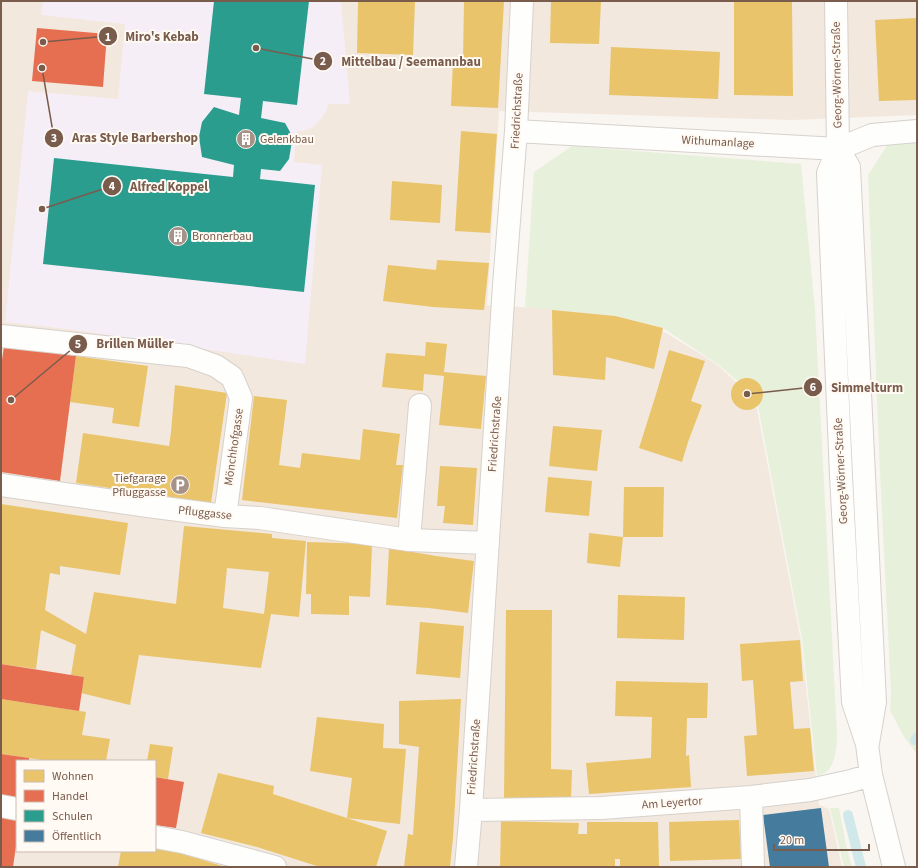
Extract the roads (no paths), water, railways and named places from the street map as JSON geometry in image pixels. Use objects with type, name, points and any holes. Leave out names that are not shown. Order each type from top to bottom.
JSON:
[{"type":"street","name":"Friedrichstraße","points":[[466,867],[471,810],[504,285],[516,131],[522,1]]},
{"type":"street","name":"Georg-Wörner-Straße","points":[[836,1],[838,149],[849,167],[866,489],[875,702],[867,744],[871,775],[894,867]]},
{"type":"street","name":"Withumanlage","points":[[516,131],[838,149],[872,135],[917,131]]},
{"type":"street","name":"Mönchhofgasse","points":[[1,336],[188,356],[216,366],[232,377],[241,398],[218,509]]},
{"type":"street","points":[[409,540],[420,405]]},
{"type":"street","name":"Pfluggasse","points":[[1,485],[218,509],[260,518],[409,540],[488,543]]},
{"type":"street","name":"Am Leyertor","points":[[471,810],[601,808],[751,797],[810,790],[871,775]]},
{"type":"street","points":[[751,797],[753,867]]},
{"type":"street","points":[[1,806],[16,809]]},
{"type":"street","points":[[156,837],[182,842],[275,867]]},
{"type":"waterway","points":[[848,815],[861,867]]},
{"type":"place","name":"Miro's Kebab","points":[[43,42]]},
{"type":"place","name":"Mittelbau / Seemannbau","points":[[256,48]]},
{"type":"place","name":"Aras Style Barbershop","points":[[42,68]]},
{"type":"place","name":"Gelenkbau","points":[[246,139]]},
{"type":"place","name":"Alfred Koppel","points":[[42,209]]},
{"type":"place","name":"Bronnerbau","points":[[178,236]]},
{"type":"place","name":"Simmelturm","points":[[747,394]]},
{"type":"place","name":"Brillen Müller","points":[[11,400]]},
{"type":"place","name":"Tiefgarage Pfluggasse","points":[[180,485]]}]
